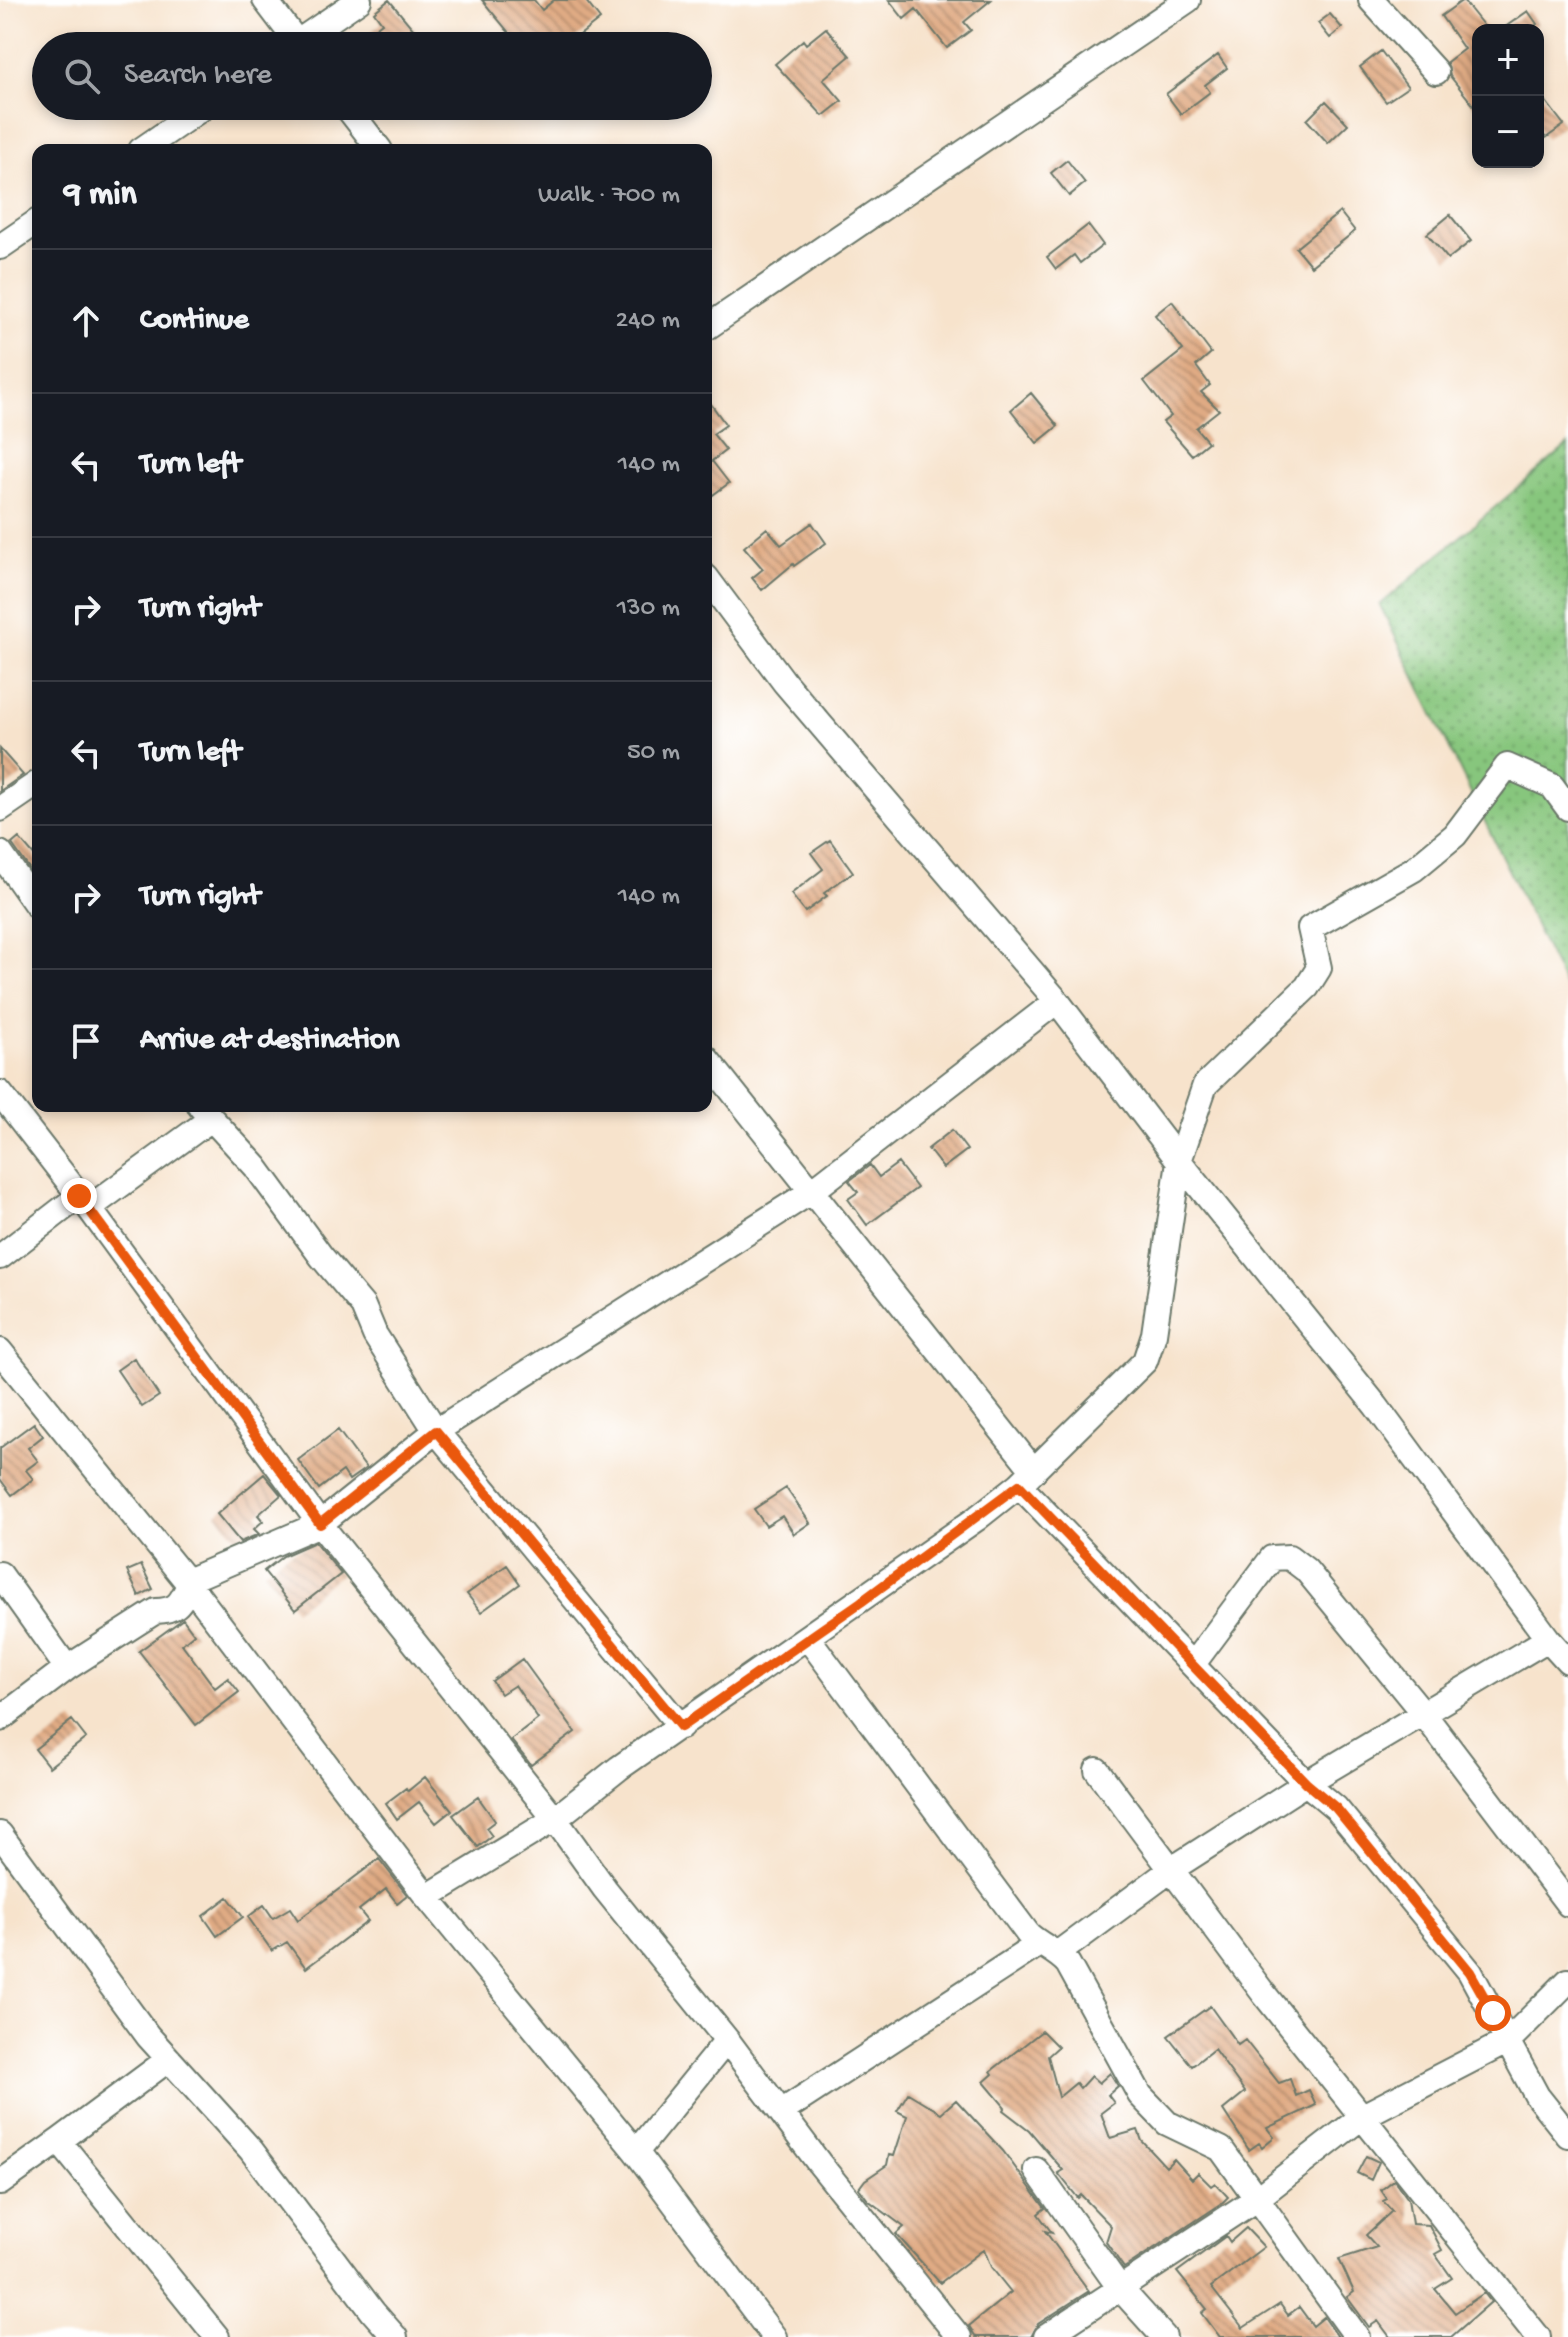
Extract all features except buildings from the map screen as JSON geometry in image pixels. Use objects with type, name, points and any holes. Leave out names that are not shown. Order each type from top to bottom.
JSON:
[{"type":"street","points":[[265,0],[288,32]]},
{"type":"street","points":[[315,32],[359,0]]},
{"type":"street","points":[[712,324],[1188,0]]},
{"type":"street","points":[[1371,0],[1436,72]]},
{"type":"street","points":[[150,144],[185,120]]},
{"type":"street","points":[[357,120],[375,144]]},
{"type":"street","points":[[0,247],[32,225]]},
{"type":"street","points":[[712,585],[785,683],[1057,1001],[1179,1161],[1376,1406],[1548,1639],[1568,1661]]},
{"type":"street","points":[[427,1897],[555,1819],[619,1768],[976,1519],[1026,1478],[1145,1361],[1151,1349],[1179,1161],[1205,1085],[1307,987],[1319,968],[1310,928],[1414,869],[1455,835],[1507,766],[1552,786],[1568,808]]},
{"type":"street","points":[[0,809],[32,787]]},
{"type":"street","points":[[0,853],[32,898]]},
{"type":"street","points":[[0,1719],[67,1668],[156,1611],[166,1611],[183,1601],[194,1578],[320,1524],[436,1431],[812,1191],[1057,1001]]},
{"type":"street","points":[[712,1066],[812,1191],[1026,1478],[1193,1664],[1306,1783],[1336,1808],[1470,1972],[1537,2096],[1568,2135]]},
{"type":"street","points":[[0,1093],[84,1202],[320,1524],[555,1819],[614,1900],[959,2337]]},
{"type":"street","points":[[0,1257],[84,1202],[206,1112],[256,1167],[321,1256],[363,1306],[375,1335],[436,1431],[681,1727]]},
{"type":"street","points":[[0,1351],[189,1584],[427,1897],[636,2152],[774,2337]]},
{"type":"street","points":[[1193,1664],[1272,1558],[1289,1557],[1306,1570],[1423,1713],[1568,1904]]},
{"type":"street","points":[[0,1574],[67,1668]]},
{"type":"street","points":[[808,1638],[1020,1925],[1068,1964],[1140,2095],[1167,2123],[1221,2149],[1357,2337]]},
{"type":"street","points":[[781,2112],[1048,1949],[1306,1783],[1548,1639]]},
{"type":"street","points":[[1097,1770],[1264,1994],[1538,2337]]},
{"type":"street","points":[[0,1834],[148,2036],[251,2150],[395,2337]]},
{"type":"street","points":[[1046,2337],[1256,2199],[1363,2116],[1508,2041],[1568,1981]]},
{"type":"street","points":[[636,2152],[727,2040]]},
{"type":"street","points":[[0,2183],[169,2059]]},
{"type":"street","points":[[59,2141],[217,2337]]},
{"type":"street","points":[[1036,2170],[1119,2287],[1164,2337]]},
{"type":"green space","points":[[1568,445],[1568,993],[1380,605]]},
{"type":"route","points":[[79,1196],[320,1524],[436,1431],[681,1727],[861,1602],[1019,1485],[1306,1783],[1336,1808],[1470,1972],[1493,2013]]}]
